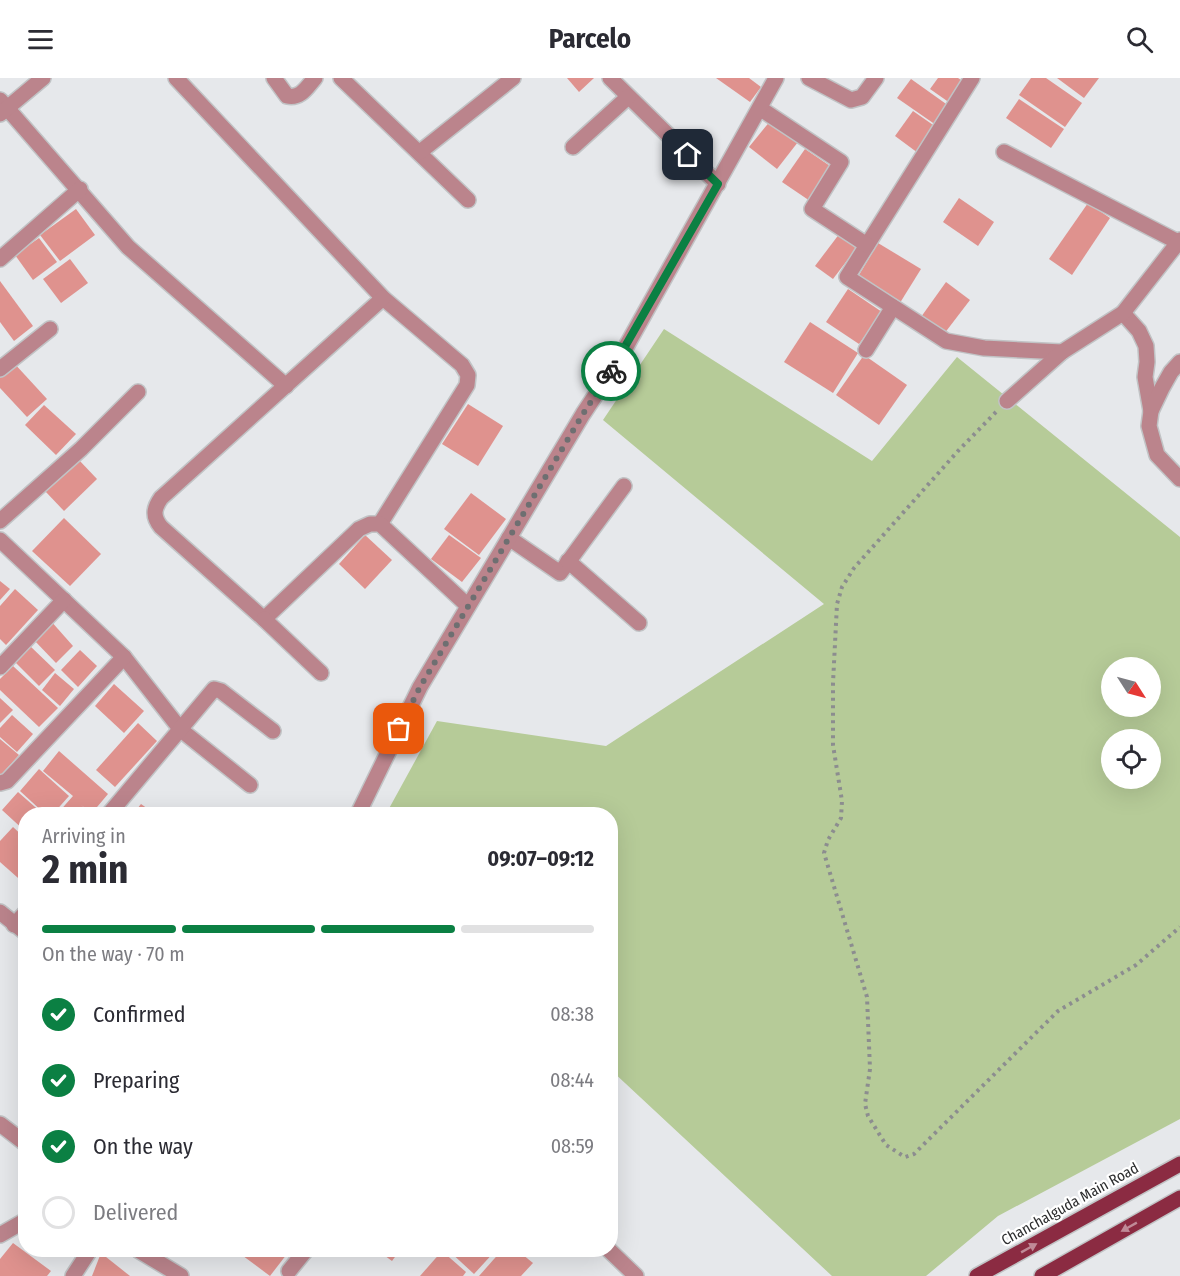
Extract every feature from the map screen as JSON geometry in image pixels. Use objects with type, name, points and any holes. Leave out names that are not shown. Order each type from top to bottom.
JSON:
[{"type":"main road","name":"Chanchalguda Main Road","points":[[977,1276],[1180,1164]]},
{"type":"main road","points":[[1042,1276],[1180,1198]]},
{"type":"street","points":[[43,78],[2,108],[80,189],[129,247],[286,386]]},
{"type":"street","points":[[176,78],[383,298],[462,365],[468,375],[467,385],[380,524]]},
{"type":"street","points":[[274,78],[287,96],[294,97],[301,94],[315,78]]},
{"type":"street","points":[[341,78],[468,200]]},
{"type":"street","points":[[420,152],[513,78]]},
{"type":"street","points":[[610,78],[718,184]]},
{"type":"street","points":[[361,807],[420,687],[583,414],[618,361],[761,109],[776,78]]},
{"type":"street","points":[[809,78],[851,100],[862,97],[876,78]]},
{"type":"street","points":[[972,78],[847,278],[946,340],[984,348],[1062,352]]},
{"type":"street","points":[[573,147],[628,97]]},
{"type":"street","points":[[761,109],[841,162],[812,209],[867,245]]},
{"type":"street","points":[[1004,152],[1179,241],[1123,313],[1062,352],[1006,401]]},
{"type":"street","points":[[0,259],[80,189]]},
{"type":"street","points":[[321,673],[161,527],[154,513],[161,498],[383,298]]},
{"type":"street","points":[[866,350],[893,307]]},
{"type":"street","points":[[1123,313],[1139,331],[1146,346],[1145,377],[1151,411],[1149,426],[1157,455],[1180,479]]},
{"type":"street","points":[[0,369],[50,329]]},
{"type":"street","points":[[1151,411],[1171,372],[1180,362]]},
{"type":"street","points":[[0,521],[81,449],[138,392]]},
{"type":"street","points":[[509,538],[560,573],[624,486]]},
{"type":"street","points":[[264,619],[359,529],[370,524],[380,524],[468,606]]},
{"type":"street","points":[[0,540],[124,657],[180,730],[249,785]]},
{"type":"street","points":[[568,561],[639,623]]},
{"type":"street","points":[[0,667],[64,600]]},
{"type":"street","points":[[0,783],[7,781],[124,657]]},
{"type":"street","points":[[115,807],[216,688],[273,731]]},
{"type":"street","points":[[0,912],[18,927]]},
{"type":"street","points":[[0,1124],[18,1138]]},
{"type":"street","points":[[0,1235],[18,1225]]},
{"type":"street","points":[[73,1276],[85,1257]]},
{"type":"street","points":[[150,1257],[181,1276]]},
{"type":"street","points":[[287,1274],[300,1257]]},
{"type":"street","points":[[616,1257],[636,1276]]},
{"type":"path","points":[[1006,401],[958,451],[854,568],[842,587],[837,604],[833,745],[842,810],[841,818],[828,840],[824,853],[867,997],[870,1069],[865,1104],[868,1116],[886,1145],[905,1157],[914,1154],[1058,1011],[1136,965],[1180,927]]},
{"type":"green space","points":[[664,329],[872,461],[957,357],[1180,537],[1180,1119],[998,1216],[926,1276],[832,1276],[618,1077],[618,807],[390,807],[437,721],[606,746],[824,604],[603,420]]},
{"type":"building","points":[[567,78],[594,78],[579,92]]},
{"type":"building","points":[[716,78],[749,78],[761,87],[750,102]]},
{"type":"building","points":[[938,78],[958,78],[964,82],[950,103],[930,89]]},
{"type":"building","points":[[1031,78],[1046,78],[1082,103],[1065,127],[1019,95]]},
{"type":"building","points":[[1057,78],[1099,78],[1084,98]]},
{"type":"building","points":[[911,79],[949,106],[936,125],[897,98]]},
{"type":"building","points":[[1019,99],[1064,129],[1051,148],[1006,118]]},
{"type":"building","points":[[913,111],[936,127],[918,153],[895,136]]},
{"type":"building","points":[[771,120],[798,142],[777,169],[749,147]]},
{"type":"building","points":[[805,149],[833,168],[810,201],[782,182]]},
{"type":"building","points":[[959,198],[994,222],[978,246],[943,222]]},
{"type":"building","points":[[1088,203],[1110,218],[1072,275],[1049,259]]},
{"type":"building","points":[[76,209],[95,235],[60,261],[40,235]]},
{"type":"building","points":[[840,233],[858,246],[833,279],[815,266]]},
{"type":"building","points":[[39,238],[57,262],[33,280],[15,255]]},
{"type":"building","points":[[878,243],[921,269],[898,306],[856,280]]},
{"type":"building","points":[[70,259],[88,283],[61,303],[43,279]]},
{"type":"building","points":[[0,281],[33,326],[14,341],[0,322]]},
{"type":"building","points":[[946,282],[970,300],[944,334],[921,317]]},
{"type":"building","points":[[848,289],[882,312],[859,344],[826,322]]},
{"type":"building","points":[[810,322],[858,353],[833,393],[784,362]]},
{"type":"building","points":[[864,355],[907,385],[879,425],[836,395]]},
{"type":"building","points":[[13,362],[47,399],[27,417],[0,388],[0,374]]},
{"type":"building","points":[[468,404],[503,426],[478,466],[442,444]]},
{"type":"building","points":[[44,405],[76,434],[56,455],[25,425]]},
{"type":"building","points":[[78,459],[97,479],[64,511],[45,491]]},
{"type":"building","points":[[471,493],[506,519],[479,555],[444,529]]},
{"type":"building","points":[[64,518],[101,554],[70,586],[32,551]]},
{"type":"building","points":[[365,535],[392,560],[365,589],[339,564]]},
{"type":"building","points":[[449,535],[481,558],[462,582],[431,559]]},
{"type":"building","points":[[0,581],[10,589],[0,600]]},
{"type":"building","points":[[15,589],[38,610],[6,645],[0,639],[0,606]]},
{"type":"building","points":[[50,620],[73,646],[56,663],[33,639]]},
{"type":"building","points":[[29,645],[55,670],[39,686],[14,661]]},
{"type":"building","points":[[80,650],[97,666],[78,687],[61,670]]},
{"type":"building","points":[[13,666],[58,708],[39,727],[0,690],[0,679]]},
{"type":"building","points":[[55,673],[74,689],[60,706],[42,690]]},
{"type":"building","points":[[114,684],[144,711],[124,733],[95,706]]},
{"type":"building","points":[[0,698],[13,710],[0,723]]},
{"type":"building","points":[[12,715],[33,734],[17,752],[0,737],[0,728]]},
{"type":"building","points":[[138,723],[157,741],[115,787],[96,770]]},
{"type":"building","points":[[0,739],[19,755],[1,775],[0,774]]},
{"type":"building","points":[[59,751],[108,794],[97,807],[81,805],[83,807],[63,807],[73,796],[43,771]]},
{"type":"building","points":[[39,769],[69,796],[59,807],[37,807],[20,791]]},
{"type":"building","points":[[18,792],[35,807],[18,807],[18,825],[2,810]]},
{"type":"building","points":[[13,827],[18,832],[18,878],[0,862],[0,841]]},
{"type":"building","points":[[13,1243],[18,1247],[18,1257],[32,1257],[51,1271],[47,1276],[0,1276],[0,1259]]},
{"type":"building","points":[[99,1257],[106,1257],[130,1276],[92,1276]]},
{"type":"building","points":[[244,1257],[285,1257],[270,1276]]},
{"type":"building","points":[[437,1257],[449,1257],[466,1272],[463,1276],[420,1276]]},
{"type":"building","points":[[456,1257],[490,1257],[474,1274]]},
{"type":"building","points":[[496,1257],[526,1257],[533,1263],[521,1276],[479,1276]]},
{"type":"way so far","points":[[399,729],[420,687],[611,371]]},
{"type":"route","points":[[611,371],[718,184],[688,155]]}]
